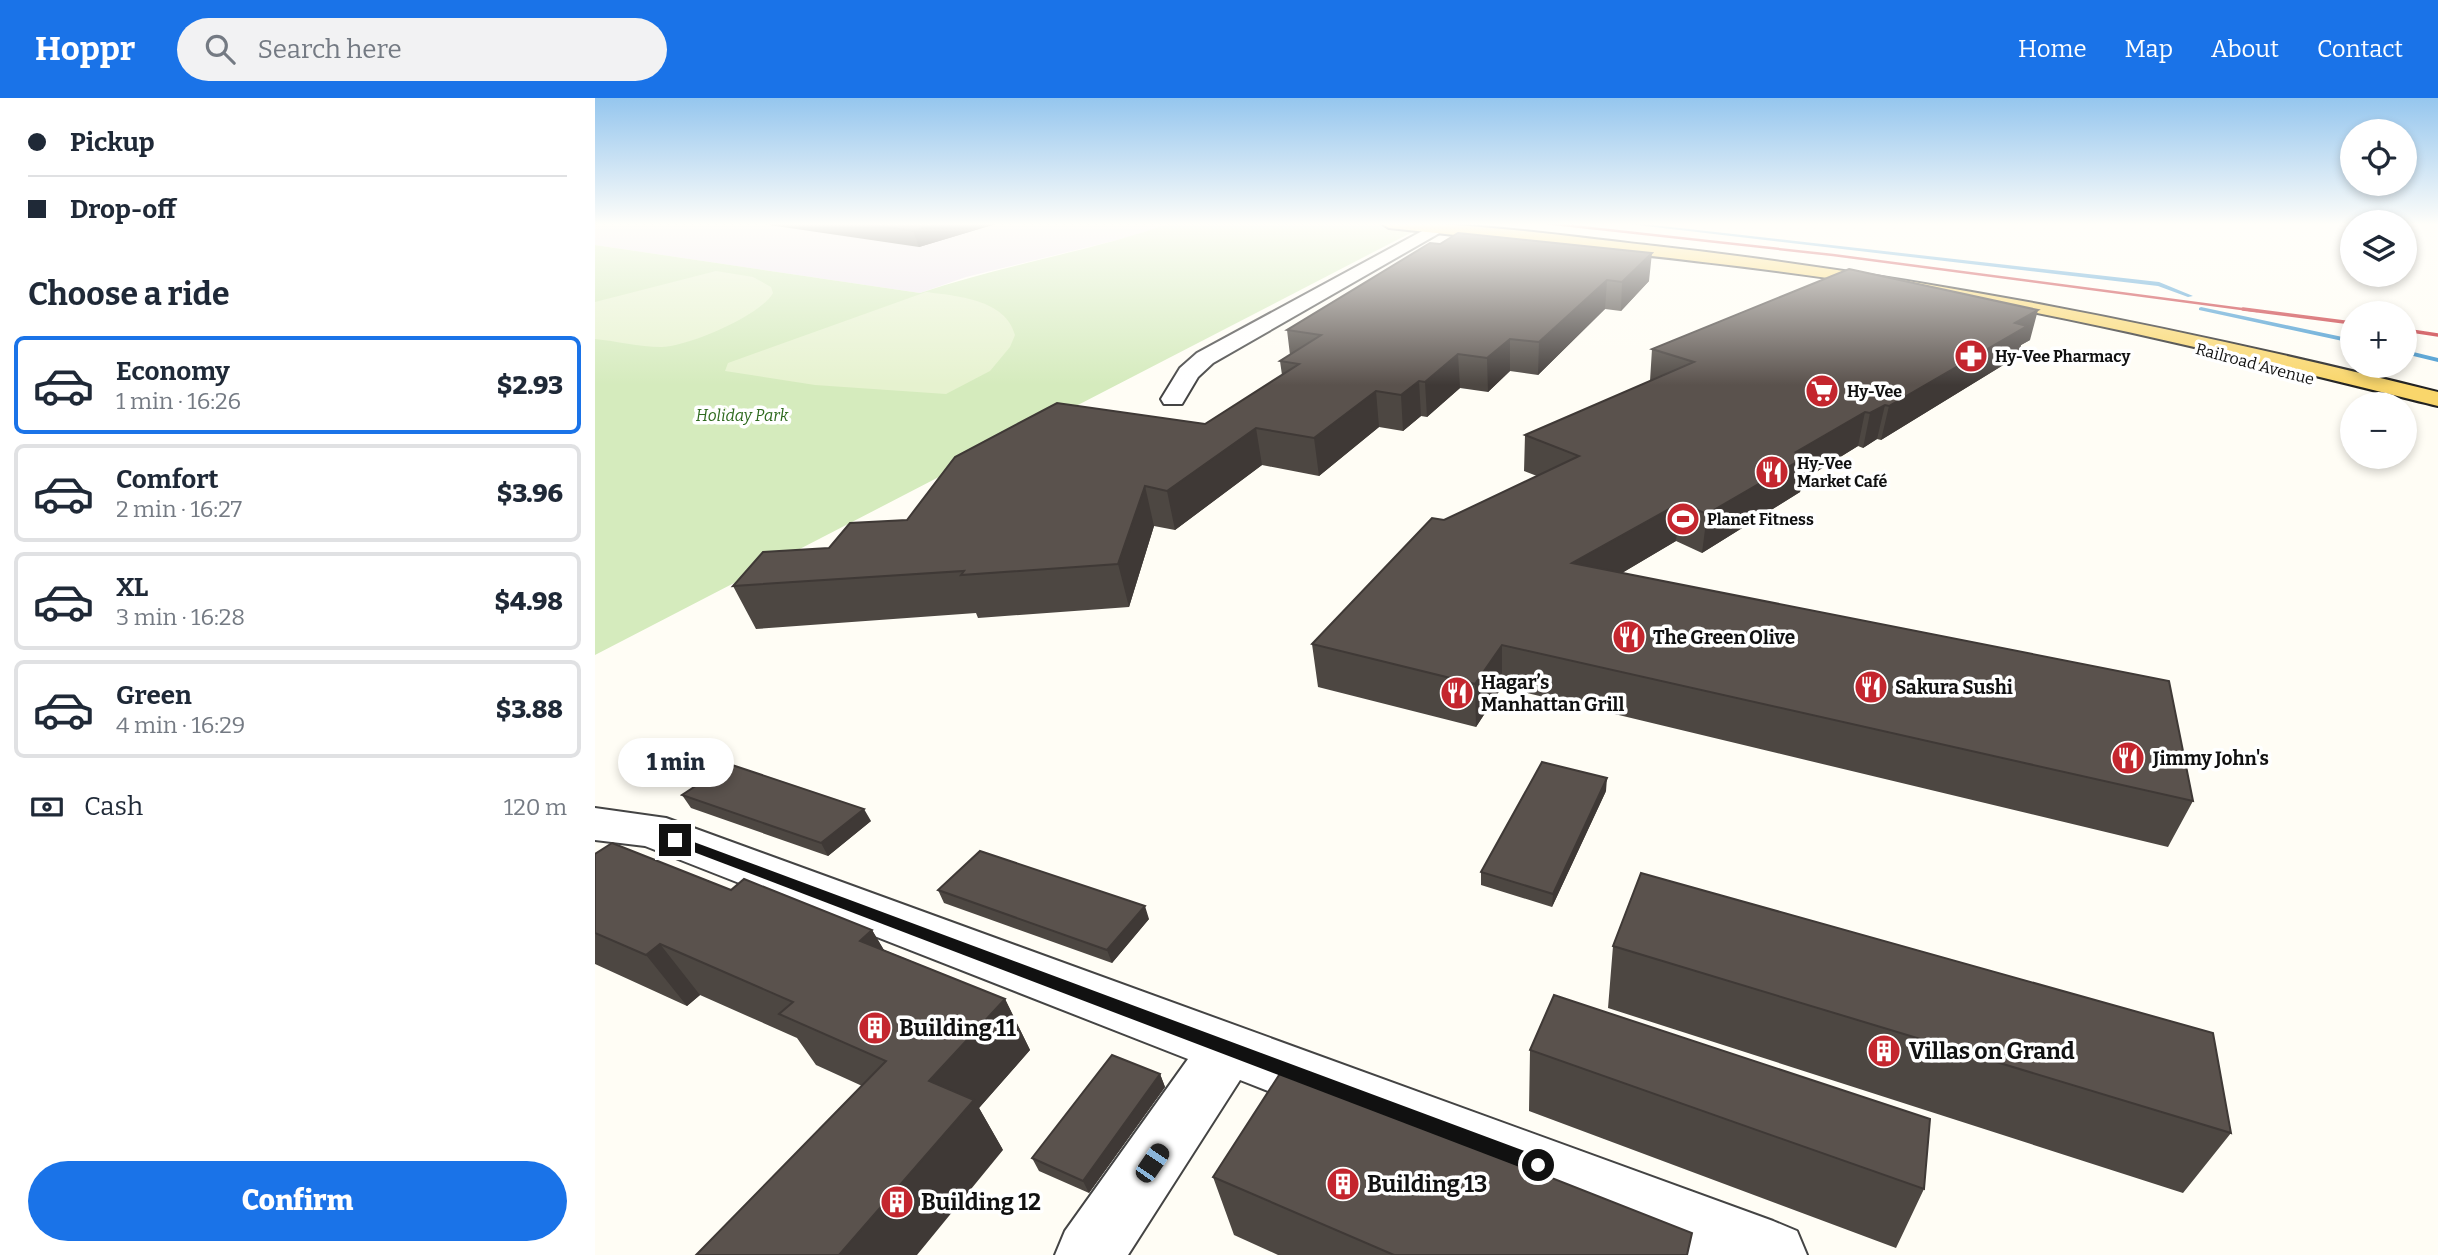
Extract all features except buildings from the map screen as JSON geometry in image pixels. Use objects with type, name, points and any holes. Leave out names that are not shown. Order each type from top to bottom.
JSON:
[{"type":"main road","name":"Railroad Avenue","points":[[1859,277],[2188,336],[2438,399]]},
{"type":"main road","name":"Railroad Avenue","points":[[2154,331],[2202,350],[2438,412]]},
{"type":"street","points":[[1173,399],[1188,373],[1205,358],[1350,277]]},
{"type":"street","points":[[595,824],[650,830],[1773,1255]]},
{"type":"street","points":[[1089,1255],[1229,1047]]},
{"type":"shaded area","points":[[812,277],[966,277],[920,293]]},
{"type":"green space","name":"Holiday Park","points":[[595,277],[812,277],[920,293],[972,277],[1325,277],[595,655]]},
{"type":"green space","points":[[693,277],[753,277],[771,287],[773,293],[754,311],[722,329],[688,342],[661,347],[595,339],[595,302]]},
{"type":"green space","points":[[926,292],[965,298],[991,307],[1010,323],[1015,335],[1010,347],[990,371],[946,394],[815,385],[725,371],[728,363]]},
{"type":"waterway","points":[[2104,277],[2159,284],[2190,296]]},
{"type":"waterway","points":[[2201,309],[2340,338]]},
{"type":"waterway","points":[[2417,355],[2438,360]]},
{"type":"railway","points":[[2000,277],[2257,311]]},
{"type":"railway","points":[[2243,309],[2340,321]]},
{"type":"railway","points":[[2417,332],[2438,335]]},
{"type":"place","name":"Hy-Vee Pharmacy","points":[[1971,356]]},
{"type":"place","name":"Hy-Vee","points":[[1822,391]]},
{"type":"place","name":"Hy-Vee Market Café","points":[[1772,472]]},
{"type":"place","name":"Planet Fitness","points":[[1683,519]]},
{"type":"place","name":"The Green Olive","points":[[1629,637]]},
{"type":"place","name":"Sakura Sushi","points":[[1871,687]]},
{"type":"place","name":"Hagar’s Manhattan Grill","points":[[1457,693]]},
{"type":"place","name":"Jimmy John's","points":[[2128,758]]},
{"type":"place","name":"Building 11","points":[[875,1028]]},
{"type":"place","name":"Villas on Grand","points":[[1884,1051]]},
{"type":"place","name":"Building 13","points":[[1343,1184]]},
{"type":"place","name":"Building 12","points":[[897,1202]]},
{"type":"route","points":[[675,840],[1538,1165]]}]
